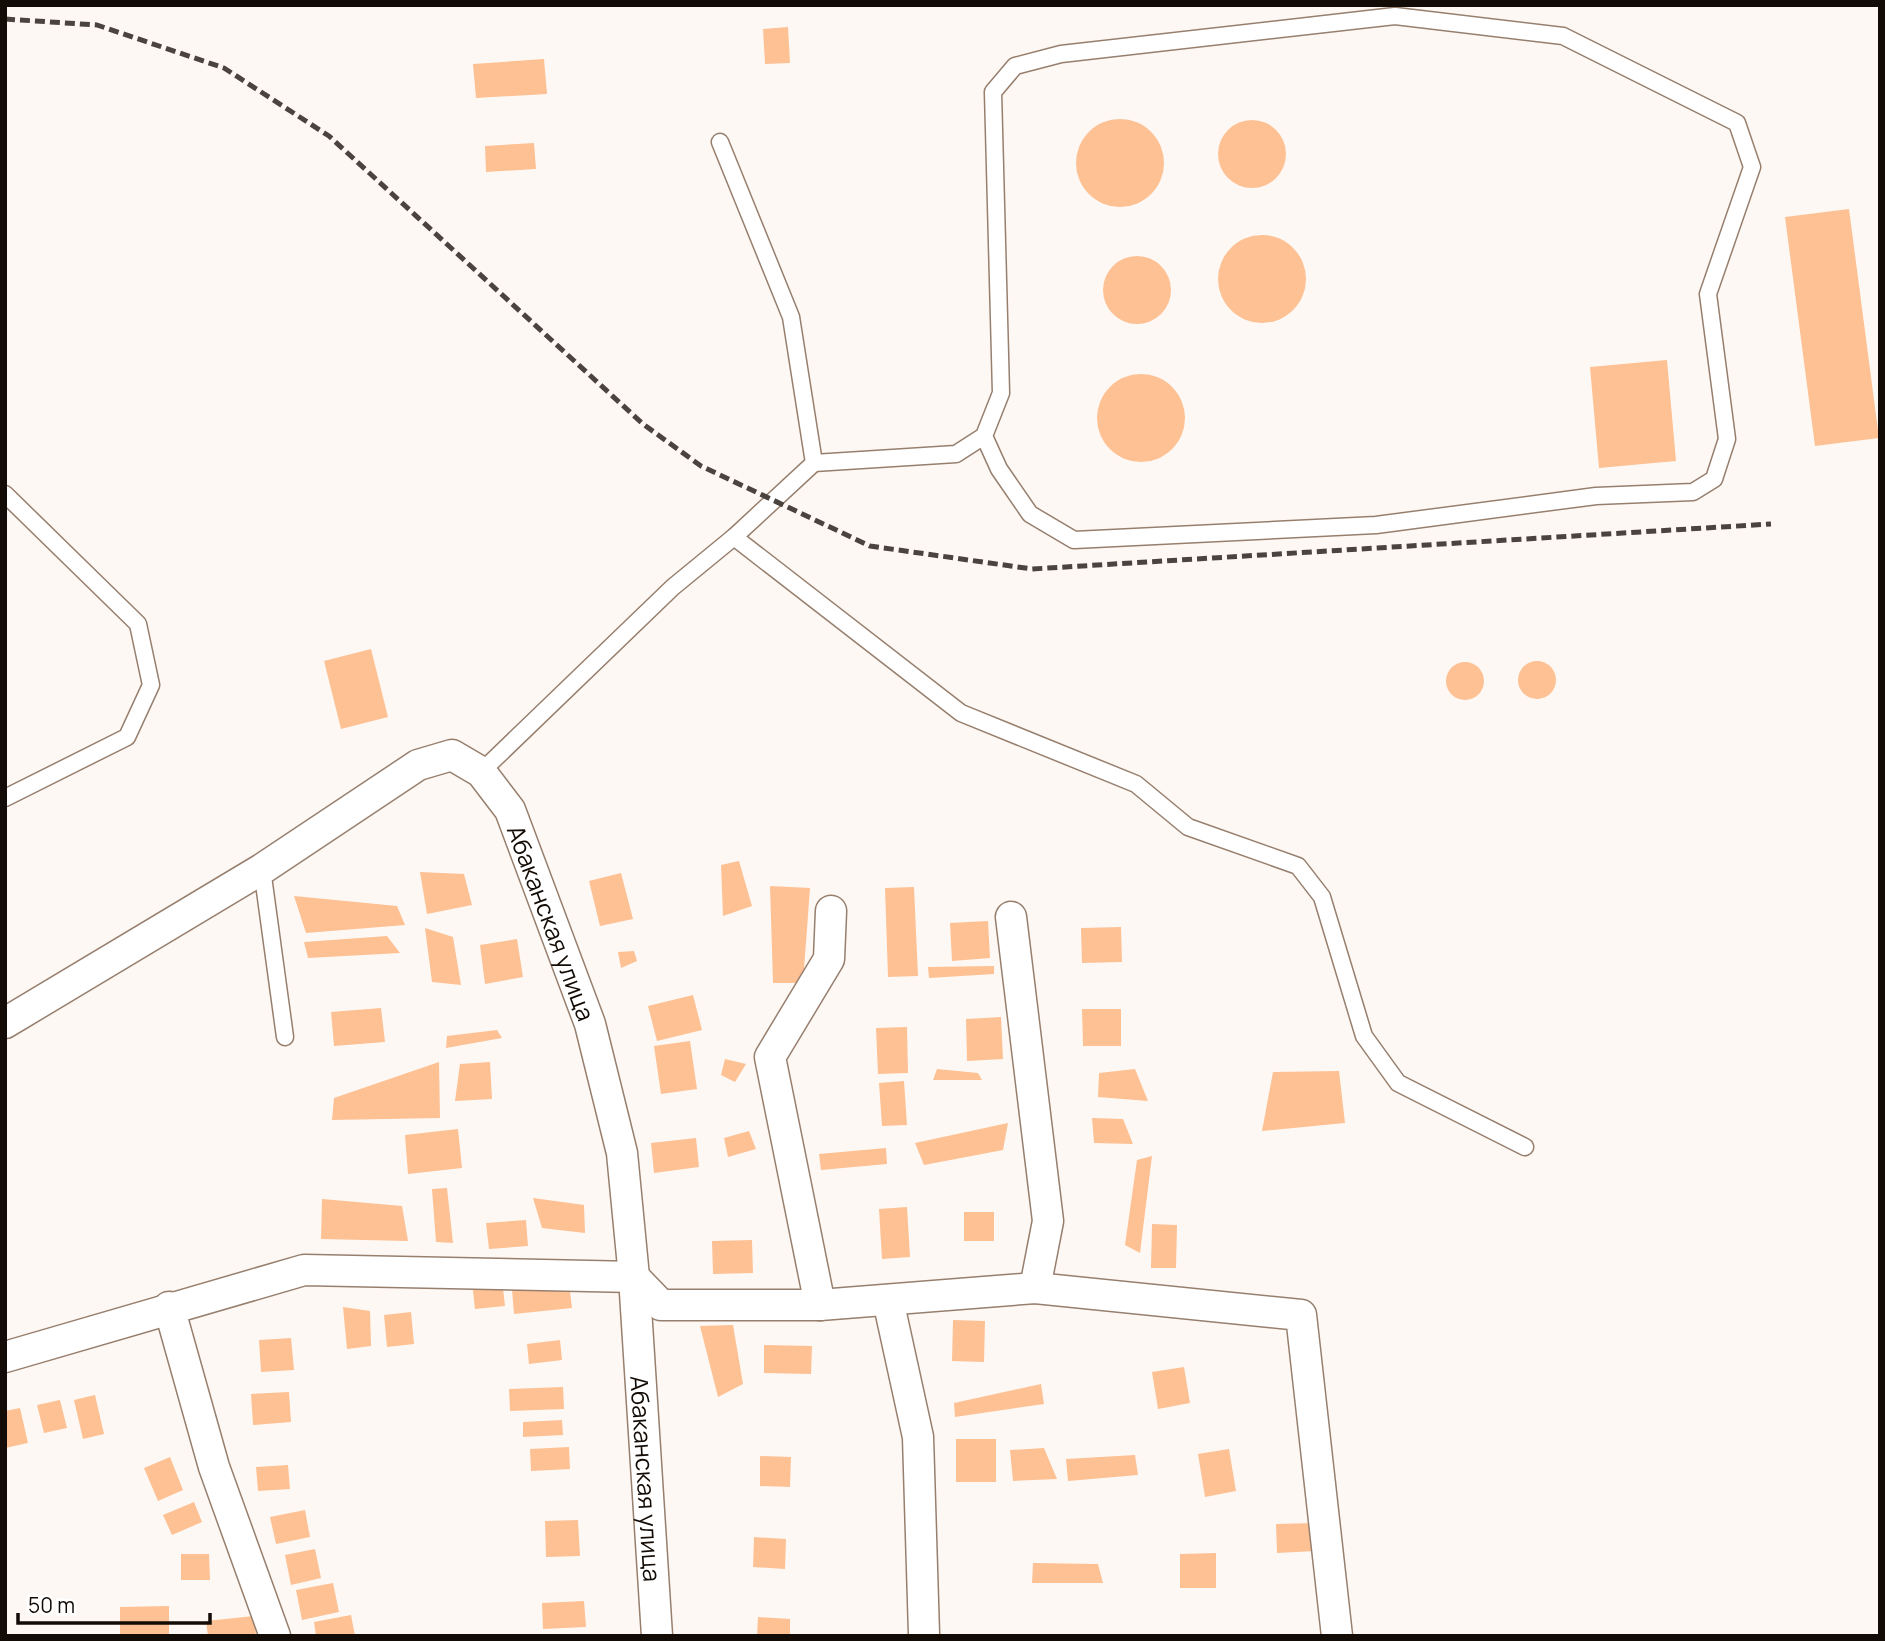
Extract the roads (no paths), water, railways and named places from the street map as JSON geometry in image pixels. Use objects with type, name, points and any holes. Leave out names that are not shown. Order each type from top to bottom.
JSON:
[{"type":"street","name":"Абаканская улица","points":[[5,1023],[261,869],[418,765],[452,755],[481,772],[510,810],[590,1024],[622,1153],[634,1277],[657,1636]]},
{"type":"street","points":[[820,1305],[771,1057],[829,959],[831,911]]},
{"type":"street","points":[[1011,917],[1048,1221],[1035,1288]]},
{"type":"street","points":[[5,1357],[169,1307],[304,1270],[634,1277],[661,1306],[820,1305],[1035,1288],[1301,1315],[1337,1636]]},
{"type":"street","points":[[888,1300],[918,1437],[924,1634]]},
{"type":"street","points":[[169,1307],[214,1466],[275,1636]]},
{"type":"lane","points":[[481,772],[673,587],[734,537],[814,463],[956,454],[984,436],[1001,393],[993,92],[1015,66],[1060,54],[1395,16],[1563,36],[1737,123],[1752,167],[1708,294],[1727,439],[1714,478],[1693,492],[1596,496],[1376,525],[1074,540],[1030,514],[999,469],[984,436]]},
{"type":"lane","points":[[720,142],[791,317],[814,463]]},
{"type":"lane","points":[[5,494],[138,624],[151,685],[127,737],[16,795],[5,798]]},
{"type":"lane","points":[[734,537],[961,713],[1136,784],[1188,827],[1298,866],[1322,897],[1364,1036],[1398,1083],[1525,1147]]},
{"type":"lane","points":[[261,869],[285,1037]]},
{"type":"railway","points":[[5,19],[97,25],[224,68],[329,136],[643,424],[701,466],[870,546],[1032,569],[1771,524]]}]
